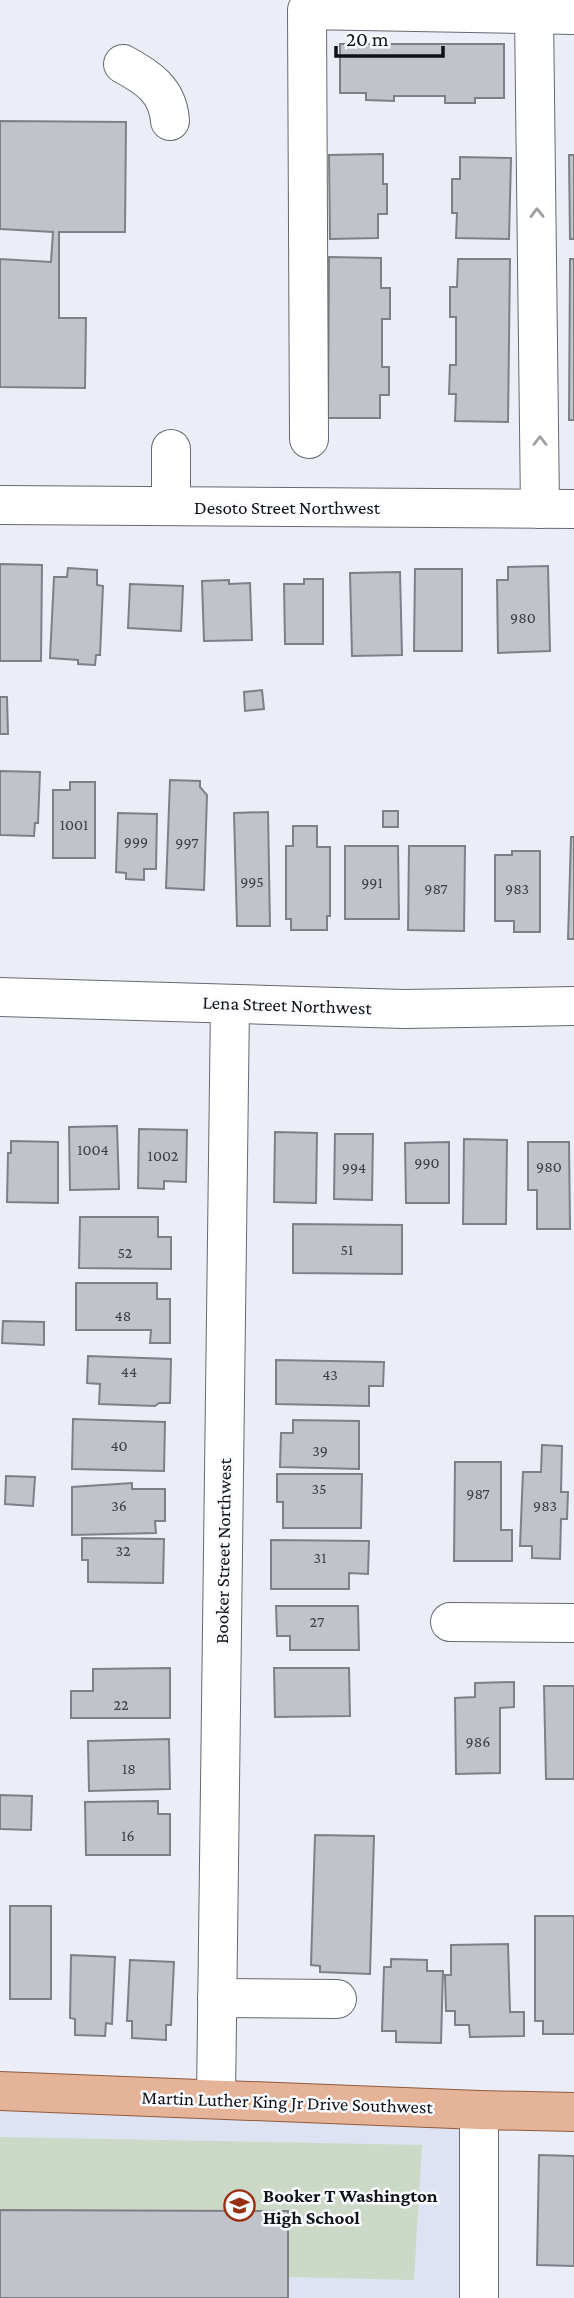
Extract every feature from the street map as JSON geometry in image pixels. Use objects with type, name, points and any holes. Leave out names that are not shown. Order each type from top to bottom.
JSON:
[{"type":"main road","name":"Martin Luther King Jr Drive Southwest","points":[[0,2091],[574,2112]]},
{"type":"street","points":[[309,439],[307,10],[574,15]]},
{"type":"street","points":[[534,14],[557,509]]},
{"type":"street","points":[[123,64],[152,80],[169,109],[170,121]]},
{"type":"street","points":[[171,449],[171,506]]},
{"type":"street","name":"Desoto Street Northwest","points":[[0,505],[557,509]]},
{"type":"street","name":"Lena Street Northwest","points":[[0,997],[404,1009],[574,1006]]},
{"type":"street","name":"Booker Street Northwest","points":[[216,2098],[230,1004]]},
{"type":"street","points":[[450,1622],[574,1623]]},
{"type":"street","points":[[217,1998],[337,1999]]},
{"type":"street","points":[[479,2298],[480,2110]]},
{"type":"shaded area","name":"Booker T Washington High School","points":[[0,2094],[479,2115],[479,2298],[0,2298]]},
{"type":"green space","points":[[0,2137],[422,2145],[414,2280],[288,2277],[287,2211],[0,2210]]},
{"type":"building","points":[[340,44],[504,44],[504,98],[475,98],[475,103],[445,103],[445,96],[394,96],[394,101],[366,100],[366,93],[340,93]]},
{"type":"building","points":[[0,121],[126,122],[125,232],[59,232],[59,318],[86,318],[85,388],[0,387],[0,259],[51,262],[53,232],[0,229]]},
{"type":"building","points":[[383,154],[387,214],[378,214],[378,238],[330,239],[329,155]]},
{"type":"building","points":[[569,155],[574,155],[574,239],[570,239]]},
{"type":"building","points":[[460,157],[511,158],[509,239],[456,238],[457,213],[452,213],[452,179],[460,179]]},
{"type":"building","points":[[329,257],[381,258],[381,288],[390,288],[390,319],[382,319],[382,367],[389,367],[389,395],[380,395],[380,418],[328,418]]},
{"type":"building","points":[[458,259],[510,259],[508,422],[455,421],[456,394],[449,394],[450,365],[456,365],[456,317],[450,317],[450,287],[457,287]]},
{"type":"building","points":[[570,259],[574,259],[574,420],[569,420]]},
{"type":"building","points":[[0,564],[42,565],[41,661],[0,661]]},
{"type":"building","points":[[548,566],[550,651],[498,653],[497,580],[508,580],[508,567]]},
{"type":"building","points":[[68,568],[97,570],[97,585],[103,586],[100,655],[96,655],[95,665],[78,664],[78,660],[50,658],[54,577],[67,577]]},
{"type":"building","points":[[415,569],[462,569],[462,651],[414,651]]},
{"type":"building","points":[[400,572],[402,655],[352,656],[350,573]]},
{"type":"building","points":[[304,579],[323,579],[323,644],[285,644],[284,584],[304,584]]},
{"type":"building","points":[[229,580],[229,584],[250,583],[252,640],[204,641],[202,581]]},
{"type":"building","points":[[130,584],[183,586],[181,631],[128,628]]},
{"type":"building","points":[[262,690],[264,709],[245,711],[244,692]]},
{"type":"building","points":[[0,697],[7,697],[8,734],[0,734]]},
{"type":"building","points":[[0,771],[40,772],[38,823],[35,823],[34,836],[0,835]]},
{"type":"building","points":[[170,780],[200,781],[200,787],[207,795],[204,890],[166,888]]},
{"type":"building","points":[[70,782],[95,782],[95,858],[53,858],[53,790],[70,790]]},
{"type":"building","points":[[383,811],[398,811],[398,827],[383,827]]},
{"type":"building","points":[[268,812],[270,926],[237,926],[234,813]]},
{"type":"building","points":[[118,813],[157,814],[156,869],[144,869],[144,880],[126,879],[126,873],[116,872]]},
{"type":"building","points":[[293,826],[317,826],[317,847],[330,847],[330,916],[327,916],[327,930],[291,930],[291,919],[286,919],[286,846],[293,846]]},
{"type":"building","points":[[571,837],[574,837],[574,939],[568,939]]},
{"type":"building","points":[[345,846],[398,846],[399,919],[345,919]]},
{"type":"building","points":[[409,846],[465,846],[464,931],[408,930]]},
{"type":"building","points":[[512,851],[540,851],[540,932],[514,932],[514,921],[495,921],[495,855],[512,855]]},
{"type":"building","points":[[117,1126],[119,1189],[70,1190],[69,1127]]},
{"type":"building","points":[[139,1129],[187,1130],[186,1182],[164,1181],[164,1189],[138,1188]]},
{"type":"building","points":[[275,1132],[317,1133],[316,1203],[274,1202]]},
{"type":"building","points":[[335,1134],[373,1134],[372,1200],[334,1199]]},
{"type":"building","points":[[464,1139],[507,1140],[506,1224],[463,1224]]},
{"type":"building","points":[[11,1141],[58,1142],[58,1203],[7,1202],[8,1153],[11,1153]]},
{"type":"building","points":[[449,1142],[449,1203],[406,1203],[405,1143]]},
{"type":"building","points":[[528,1142],[569,1142],[570,1229],[537,1229],[537,1190],[528,1190]]},
{"type":"building","points":[[80,1217],[158,1217],[158,1237],[171,1237],[171,1269],[79,1268]]},
{"type":"building","points":[[293,1224],[402,1225],[402,1274],[293,1273]]},
{"type":"building","points":[[76,1283],[157,1283],[157,1299],[170,1299],[170,1343],[150,1343],[151,1330],[76,1330]]},
{"type":"building","points":[[3,1321],[44,1322],[44,1345],[2,1343]]},
{"type":"building","points":[[88,1356],[171,1359],[170,1403],[159,1403],[155,1406],[99,1404],[100,1384],[87,1383]]},
{"type":"building","points":[[276,1360],[384,1362],[383,1386],[369,1386],[369,1406],[276,1404]]},
{"type":"building","points":[[73,1419],[165,1422],[164,1471],[72,1469]]},
{"type":"building","points":[[293,1420],[359,1421],[359,1469],[280,1467],[281,1433],[293,1433]]},
{"type":"building","points":[[542,1445],[562,1446],[561,1492],[568,1492],[567,1519],[561,1519],[560,1559],[532,1558],[532,1546],[520,1546],[523,1472],[541,1472]]},
{"type":"building","points":[[455,1462],[501,1462],[501,1530],[512,1530],[512,1561],[454,1561]]},
{"type":"building","points":[[277,1474],[362,1474],[361,1528],[283,1528],[283,1502],[277,1502]]},
{"type":"building","points":[[6,1476],[35,1477],[33,1506],[5,1504]]},
{"type":"building","points":[[132,1483],[132,1489],[165,1489],[165,1521],[155,1521],[156,1533],[72,1535],[72,1487]]},
{"type":"building","points":[[82,1538],[164,1539],[163,1583],[88,1582],[88,1560],[82,1560]]},
{"type":"building","points":[[271,1540],[369,1541],[368,1574],[349,1573],[349,1589],[271,1589]]},
{"type":"building","points":[[276,1606],[358,1606],[359,1650],[290,1650],[290,1636],[277,1636]]},
{"type":"building","points":[[170,1668],[170,1718],[71,1718],[71,1691],[93,1691],[93,1669]]},
{"type":"building","points":[[274,1668],[349,1668],[350,1716],[275,1717]]},
{"type":"building","points":[[514,1682],[514,1707],[500,1708],[500,1773],[456,1774],[455,1698],[475,1697],[475,1683]]},
{"type":"building","points":[[544,1686],[574,1686],[574,1779],[546,1779]]},
{"type":"building","points":[[169,1739],[170,1789],[89,1791],[88,1741]]},
{"type":"building","points":[[0,1795],[32,1796],[31,1830],[0,1829]]},
{"type":"building","points":[[158,1801],[158,1814],[170,1814],[170,1855],[86,1855],[85,1802]]},
{"type":"building","points":[[315,1835],[374,1836],[370,1974],[320,1972],[320,1966],[311,1965]]},
{"type":"building","points":[[10,1906],[51,1906],[51,1999],[10,1999]]},
{"type":"building","points":[[535,1916],[574,1916],[574,2034],[543,2034],[543,2021],[535,2021]]},
{"type":"building","points":[[508,1944],[510,2012],[524,2012],[524,2036],[470,2037],[469,2025],[455,2025],[455,2011],[446,2011],[445,1975],[451,1975],[451,1945]]},
{"type":"building","points":[[71,1955],[115,1957],[112,2024],[106,2023],[105,2036],[75,2035],[75,2019],[70,2018]]},
{"type":"building","points":[[391,1959],[427,1960],[427,1971],[443,1971],[441,2043],[396,2042],[396,2031],[382,2031],[384,1967],[391,1967]]},
{"type":"building","points":[[130,1960],[174,1962],[171,2025],[166,2025],[166,2040],[132,2038],[132,2021],[127,2021]]},
{"type":"building","points":[[539,2155],[574,2156],[574,2266],[537,2265]]},
{"type":"building","points":[[0,2210],[288,2211],[288,2298],[0,2298]]},
{"type":"place","name":"Booker T Washington High School","points":[[240,2206]]}]
